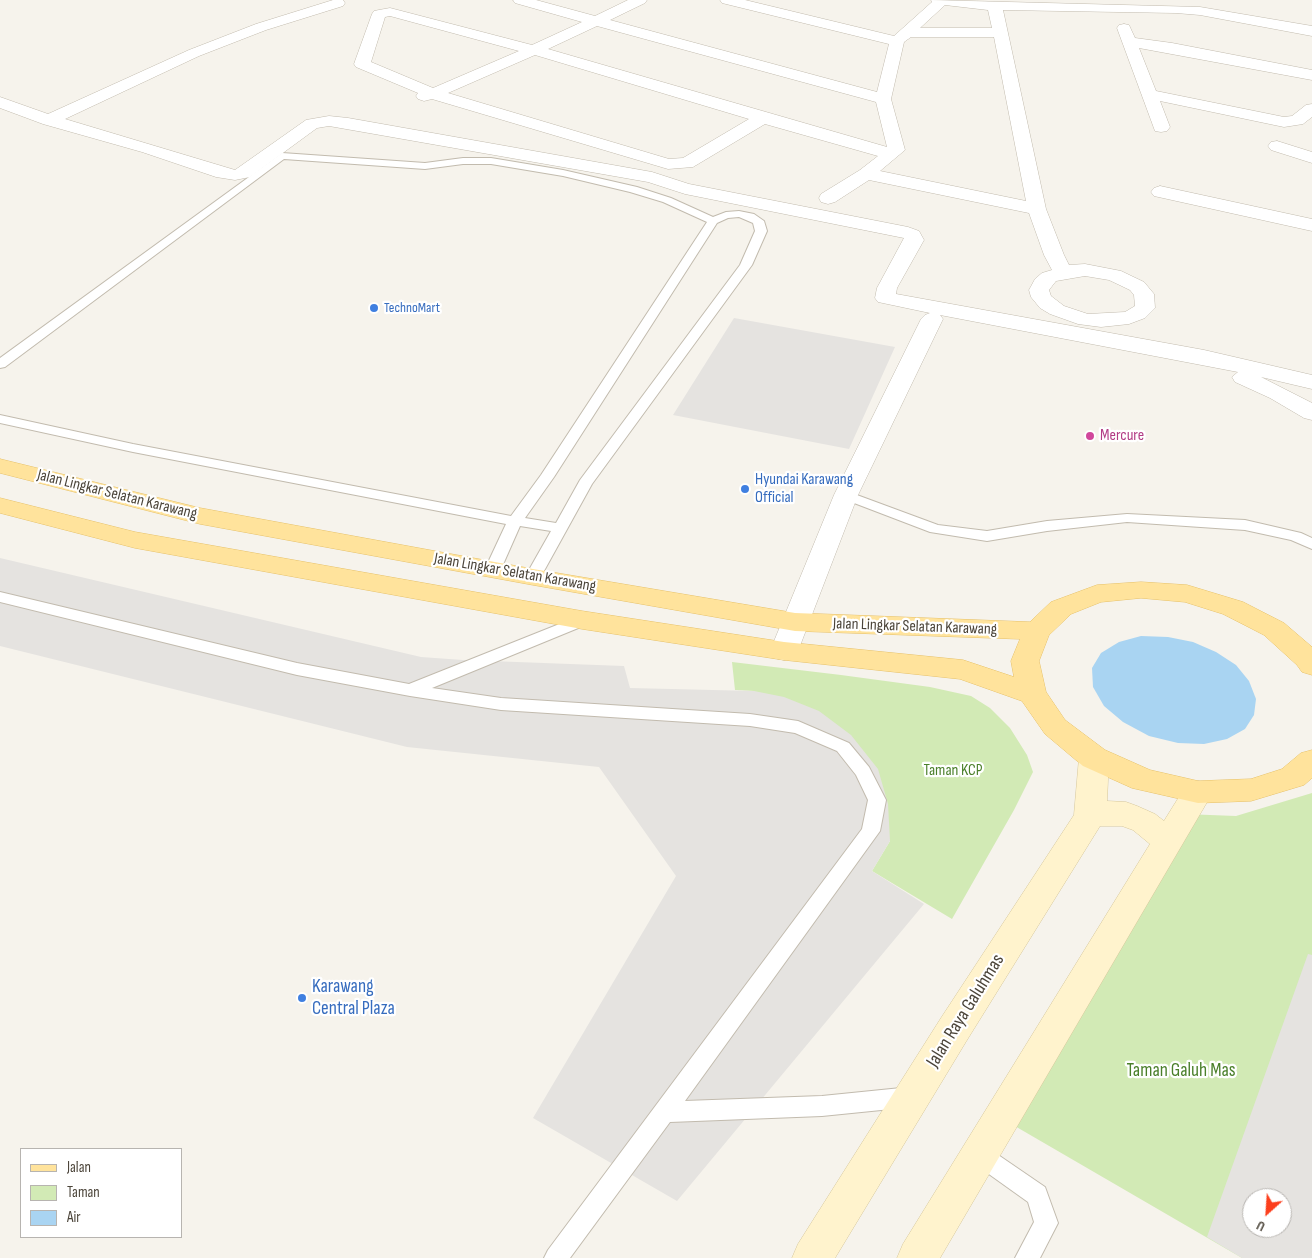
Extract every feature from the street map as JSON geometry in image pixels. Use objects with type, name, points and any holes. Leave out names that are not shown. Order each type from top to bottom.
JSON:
[{"type":"main road","name":"Jalan Lingkar Selatan Karawang","points":[[0,466],[200,516],[533,577],[795,622],[1036,631]]},
{"type":"main road","name":"Jalan Lingkar Selatan Karawang","points":[[0,505],[135,540],[582,620],[784,650],[963,670],[1032,694]]},
{"type":"main road","points":[[1310,661],[1274,630],[1233,608],[1187,594],[1141,590],[1097,594],[1061,608],[1036,631],[1025,660],[1032,694],[1055,728],[1094,758],[1143,780],[1198,792],[1251,790],[1293,776],[1312,761]]},
{"type":"main road","name":"Jalan Raya Galuhmas","points":[[812,1258],[1090,816],[1094,758]]},
{"type":"main road","points":[[917,1258],[1198,792]]},
{"type":"main road","points":[[1090,816],[1107,813],[1126,814],[1144,822],[1169,841]]},
{"type":"street","points":[[520,0],[883,99]]},
{"type":"street","points":[[432,94],[534,50],[594,20],[640,0]]},
{"type":"street","points":[[727,0],[903,36],[1000,33]]},
{"type":"street","points":[[828,198],[866,174],[896,150],[883,99],[903,36],[940,0],[995,6],[1200,11],[1312,31]]},
{"type":"street","points":[[49,120],[194,53],[260,27],[338,4]]},
{"type":"street","points":[[995,6],[1037,209],[1054,255],[1063,272]]},
{"type":"street","points":[[1116,8],[1161,127]]},
{"type":"street","points":[[762,118],[687,163],[668,164],[432,94],[362,64],[380,14],[390,12],[534,50],[762,118],[891,154]]},
{"type":"street","points":[[1129,42],[1172,48],[1312,76]]},
{"type":"street","points":[[1148,94],[1284,122],[1297,120],[1312,109]]},
{"type":"street","points":[[0,102],[49,120],[148,148],[222,173],[235,175],[244,172],[312,124],[329,121],[652,177],[685,189],[908,233],[914,240],[887,288],[885,298],[990,319],[1204,357],[1312,382]]},
{"type":"street","points":[[1277,146],[1312,158]]},
{"type":"street","points":[[866,174],[1037,209]]},
{"type":"street","points":[[1160,192],[1312,225]]},
{"type":"street","points":[[1086,270],[1127,280],[1137,286],[1144,294],[1145,308],[1129,318],[1101,321],[1085,320],[1057,310],[1047,304],[1041,297],[1039,290],[1042,283],[1048,277],[1063,272],[1086,270]]},
{"type":"street","points":[[1129,318],[1278,393],[1312,413]]},
{"type":"street","points":[[784,650],[846,495],[932,319]]},
{"type":"lane","points":[[0,364],[282,156],[425,166],[463,161],[491,161],[563,173],[632,189],[668,200],[713,221]]},
{"type":"lane","points":[[493,569],[515,521],[547,476],[713,221],[726,215],[739,214],[750,216],[758,221],[761,231],[746,265],[585,483],[533,577]]},
{"type":"lane","points":[[0,419],[133,448],[515,521],[561,528]]},
{"type":"lane","points":[[846,495],[935,529],[987,536],[1047,526],[1127,518],[1245,525],[1296,536],[1312,544]]},
{"type":"lane","points":[[0,597],[297,669],[410,690],[501,704],[750,720],[798,727],[843,747],[863,772],[877,800],[870,831],[556,1258]]},
{"type":"lane","points":[[410,690],[582,620]]},
{"type":"lane","points":[[663,1112],[822,1106],[912,1097]]},
{"type":"lane","points":[[980,1154],[1037,1195],[1046,1223],[1031,1257]]},
{"type":"green space","name":"Taman KCP","points":[[732,662],[930,687],[971,696],[990,708],[1010,728],[1027,755],[1033,772],[1014,810],[952,919],[872,871],[890,841],[754,691],[735,690]]},
{"type":"green space","name":"Taman Galuh Mas","points":[[1312,793],[1312,1258],[1242,1258],[1001,1118],[1184,814],[1236,816]]},
{"type":"shaded area","points":[[734,318],[895,347],[849,449],[673,415]]},
{"type":"shaded area","points":[[0,558],[421,657],[624,666],[630,688],[754,691],[784,697],[819,711],[851,735],[878,769],[888,804],[890,841],[872,871],[924,904],[677,1201],[533,1118],[676,876],[599,767],[407,747],[0,646]]},
{"type":"shaded area","points":[[1308,954],[1312,955],[1312,1258],[1242,1258],[1207,1237]]},
{"type":"water","points":[[1141,636],[1168,637],[1193,642],[1216,652],[1236,665],[1249,681],[1256,699],[1254,715],[1245,729],[1227,739],[1204,744],[1178,743],[1149,736],[1123,722],[1104,706],[1093,687],[1092,668],[1101,653],[1119,642]]},
{"type":"place","name":"TechnoMart","points":[[374,308]]},
{"type":"place","name":"Mercure","points":[[1090,436]]},
{"type":"place","name":"Hyundai Karawang Official","points":[[745,489]]},
{"type":"place","name":"Karawang Central Plaza","points":[[302,998]]}]
